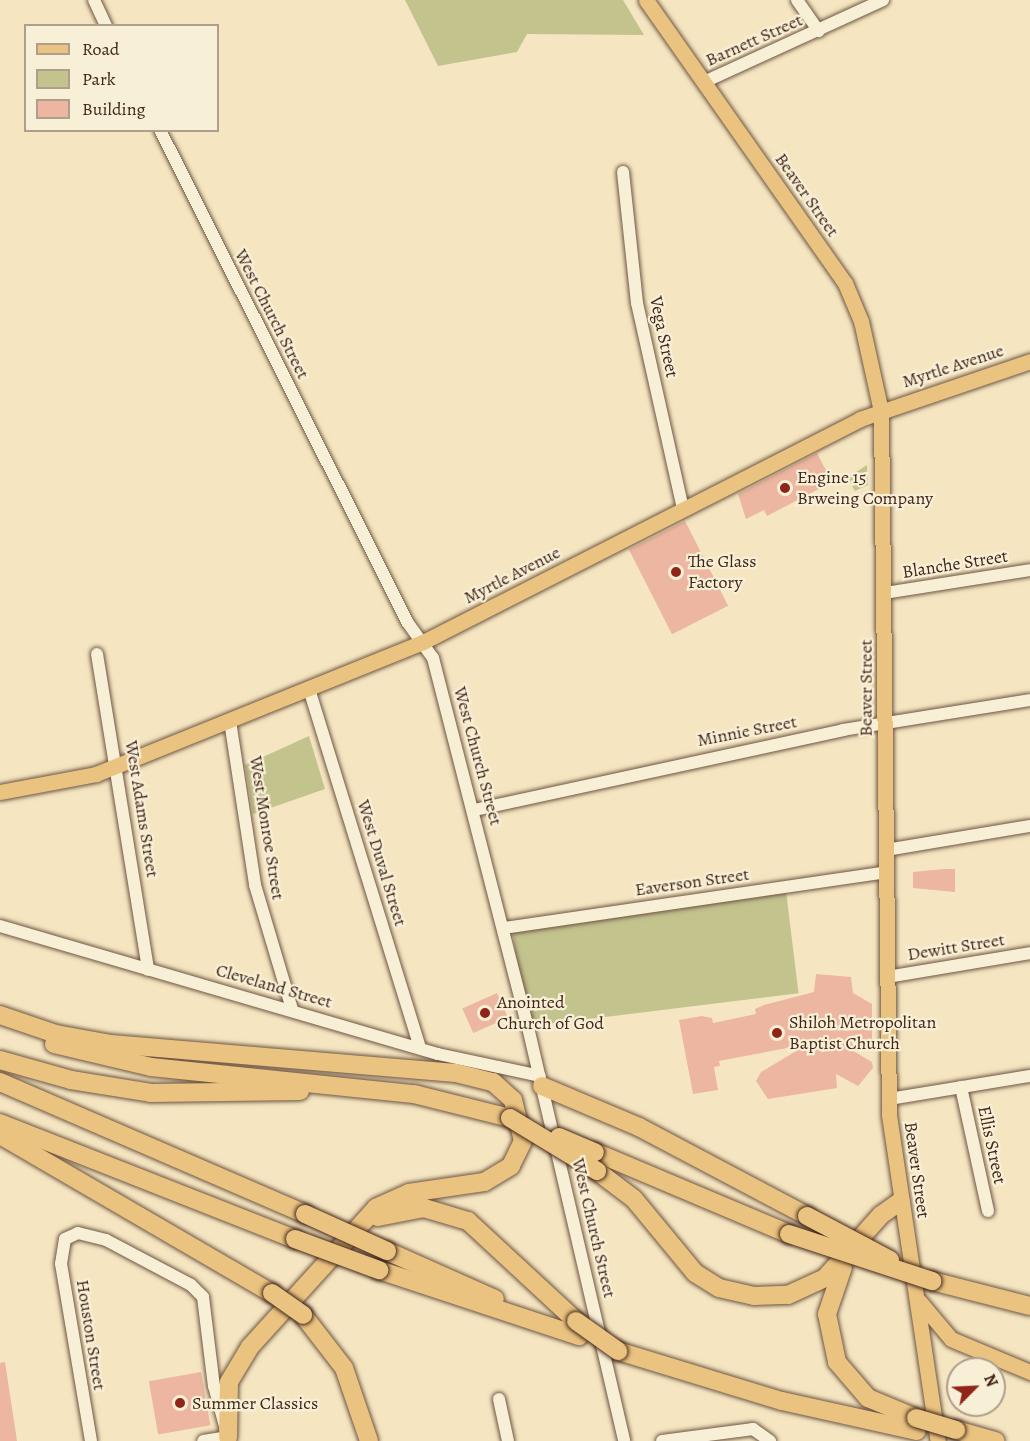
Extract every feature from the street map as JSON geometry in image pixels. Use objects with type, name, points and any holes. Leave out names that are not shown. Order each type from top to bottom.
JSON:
[{"type":"highway","points":[[0,1015],[56,1034],[111,1044],[456,1073],[487,1080],[510,1095],[519,1113],[523,1142],[506,1171],[476,1184],[417,1191],[392,1199],[369,1214],[237,1364],[227,1393],[229,1439]]},
{"type":"highway","points":[[0,1025],[72,1050],[131,1063],[435,1098],[510,1118],[789,1234],[955,1288],[1030,1306]]},
{"type":"highway","points":[[0,1060],[71,1080],[151,1093],[374,1090]]},
{"type":"highway","points":[[541,1081],[639,1127],[932,1281]]},
{"type":"highway","points":[[0,1082],[387,1251],[577,1328],[618,1351],[722,1384],[852,1418],[914,1430],[995,1441]]},
{"type":"highway","points":[[510,1118],[597,1171],[634,1199],[690,1269],[726,1290],[762,1296],[796,1293],[831,1274],[884,1212],[901,1201]]},
{"type":"highway","points":[[0,1123],[379,1270],[577,1328]]},
{"type":"highway","points":[[0,1135],[272,1293],[303,1315],[344,1368],[369,1441]]},
{"type":"highway","points":[[342,1242],[368,1222],[393,1211],[424,1208],[455,1215],[482,1231],[577,1328]]},
{"type":"highway","points":[[857,1245],[828,1306],[833,1353],[861,1392],[914,1430]]},
{"type":"highway","points":[[961,1436],[976,1441]]},
{"type":"main road","name":"Beaver Street","points":[[645,0],[845,283],[861,321],[881,411],[885,593],[889,1099],[901,1201],[938,1441]]},
{"type":"main road","name":"Myrtle Avenue","points":[[0,792],[115,767],[423,642],[683,508],[881,411],[1030,361]]},
{"type":"main road","points":[[915,1289],[930,1320],[951,1339],[1030,1372]]},
{"type":"street","points":[[94,0],[105,24]]},
{"type":"street","points":[[797,0],[819,32]]},
{"type":"street","name":"Barnett Street","points":[[704,82],[819,32],[883,0]]},
{"type":"street","name":"West Church Street","points":[[161,132],[408,623],[423,642],[446,702],[541,1081],[624,1441]]},
{"type":"street","name":"Vega Street","points":[[623,172],[637,303],[683,508]]},
{"type":"street","name":"Blanche Street","points":[[885,593],[1030,570]]},
{"type":"street","name":"West Adams Street","points":[[97,654],[148,970]]},
{"type":"street","name":"West Duval Street","points":[[309,689],[420,1048]]},
{"type":"street","name":"Minnie Street","points":[[474,810],[886,723],[1030,700]]},
{"type":"street","name":"West Monroe Street","points":[[230,721],[255,885],[292,1009]]},
{"type":"street","points":[[886,850],[1030,826]]},
{"type":"street","name":"Eaverson Street","points":[[504,928],[886,872]]},
{"type":"street","name":"Cleveland Street","points":[[0,925],[148,970],[541,1081]]},
{"type":"street","name":"Dewitt Street","points":[[887,976],[1030,953]]},
{"type":"street","points":[[889,1099],[1030,1076]]},
{"type":"street","name":"Ellis Street","points":[[961,1087],[988,1210]]},
{"type":"street","name":"Houston Street","points":[[90,1441],[62,1264],[68,1236],[97,1236],[201,1293],[212,1342],[216,1397],[229,1439]]},
{"type":"street","points":[[499,1399],[508,1441]]},
{"type":"street","points":[[662,1441],[749,1430],[768,1437]]},
{"type":"street","points":[[203,1441],[229,1439]]},
{"type":"green space","points":[[405,0],[623,0],[644,35],[527,34],[517,52],[438,66]]},
{"type":"green space","points":[[867,465],[868,485],[855,491],[847,478]]},
{"type":"green space","points":[[309,736],[325,789],[253,814],[245,765]]},
{"type":"green space","points":[[786,891],[799,993],[525,1027],[512,925]]},
{"type":"building","name":"Engine 15 Brweing Company","points":[[817,453],[832,482],[767,516],[764,510],[746,519],[738,494]]},
{"type":"building","name":"The Glass Factory","points":[[685,521],[728,606],[672,634],[629,550]]},
{"type":"building","points":[[955,869],[955,892],[913,888],[913,872]]},
{"type":"building","name":"Shiloh Metropolitan Baptist Church","points":[[816,974],[851,977],[853,993],[872,1004],[872,1047],[848,1048],[872,1062],[873,1068],[858,1086],[836,1074],[837,1088],[768,1099],[756,1081],[761,1072],[808,1044],[719,1061],[720,1066],[714,1067],[718,1090],[693,1094],[679,1020],[702,1016],[712,1018],[713,1023],[756,1014],[755,1009],[764,1005],[814,992]]},
{"type":"building","name":"Anointed Church of God","points":[[497,993],[508,1018],[473,1033],[462,1008]]},
{"type":"building","points":[[5,1362],[17,1441],[0,1441],[0,1363]]},
{"type":"building","name":"Summer Classics","points":[[201,1372],[210,1425],[158,1434],[149,1381]]},
{"type":"place","name":"Engine 15 Brweing Company","points":[[785,488]]},
{"type":"place","name":"The Glass Factory","points":[[676,572]]},
{"type":"place","name":"Anointed Church of God","points":[[485,1013]]},
{"type":"place","name":"Shiloh Metropolitan Baptist Church","points":[[777,1033]]},
{"type":"place","name":"Summer Classics","points":[[180,1403]]}]
